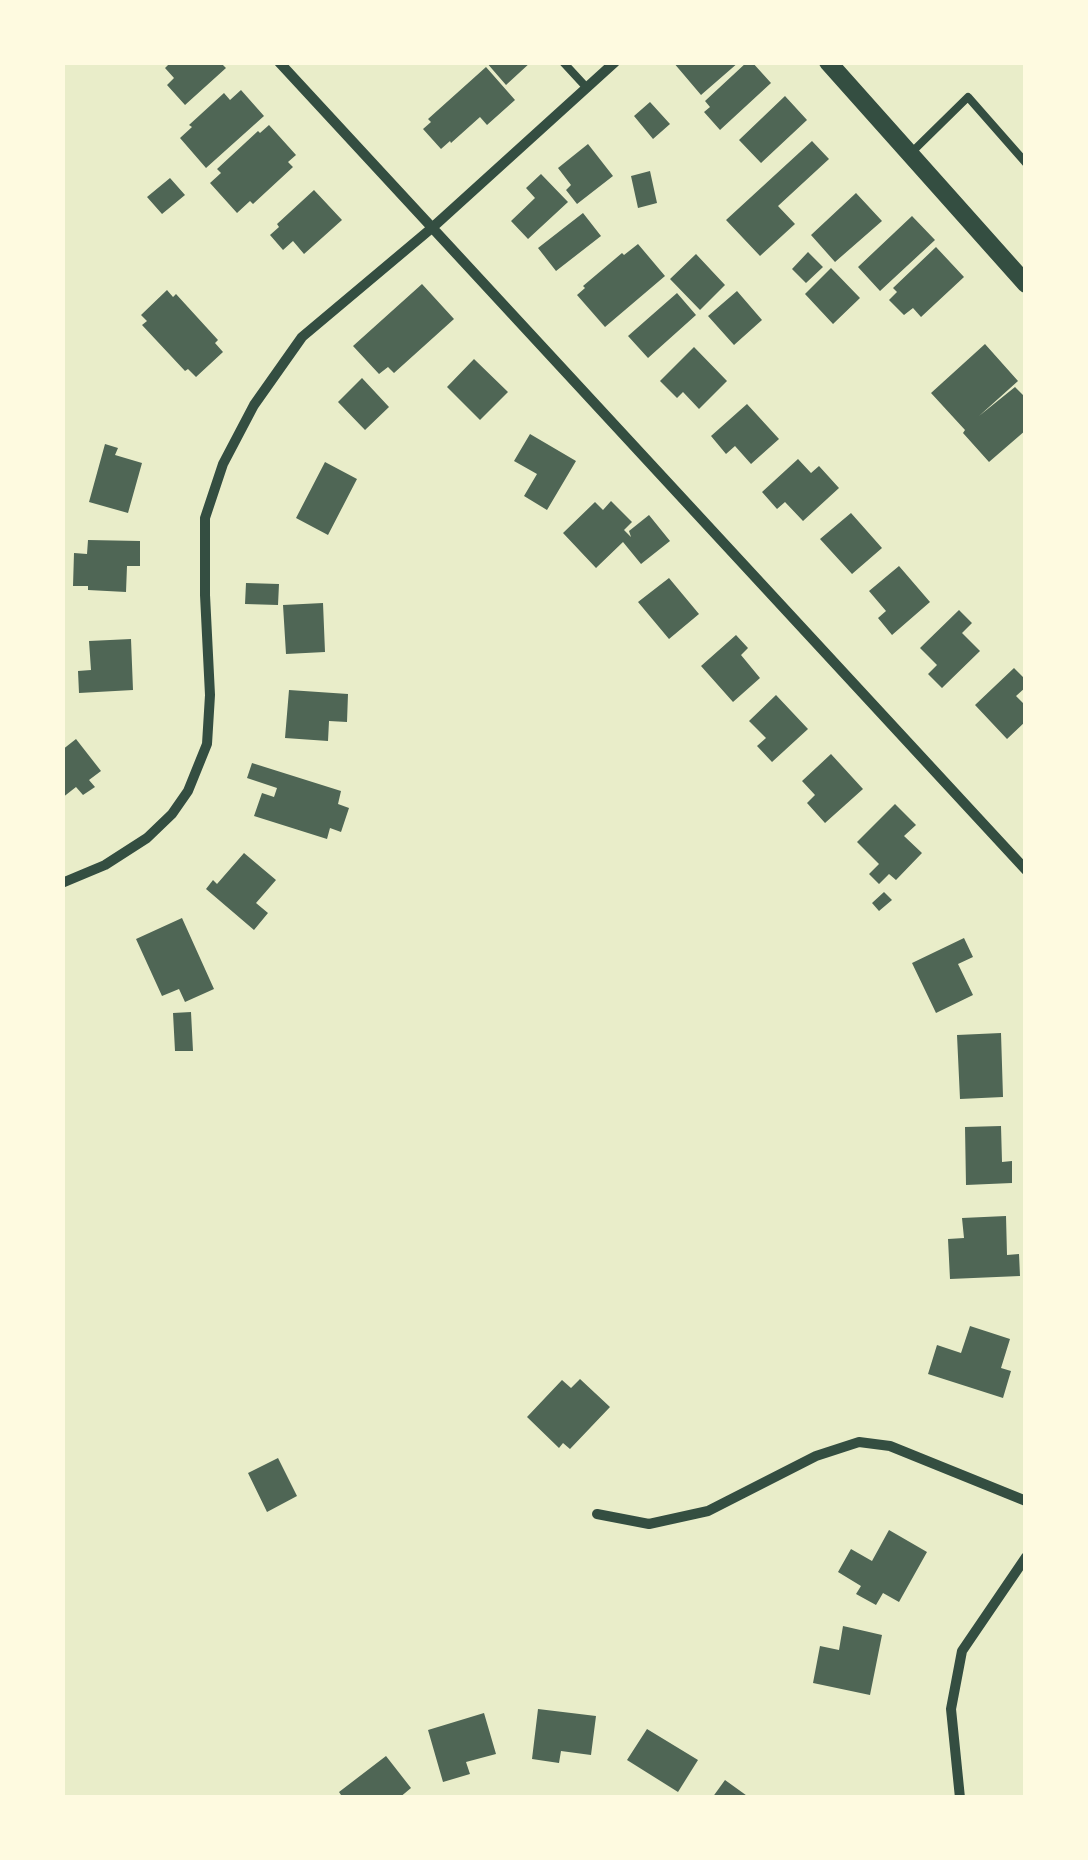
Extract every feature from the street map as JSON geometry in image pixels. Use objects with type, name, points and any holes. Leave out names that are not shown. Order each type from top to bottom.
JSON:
[{"type":"street","points":[[279,62],[1026,870]]},
{"type":"street","points":[[62,883],[105,865],[147,838],[172,814],[188,791],[208,728],[205,518],[223,464],[254,405],[302,337],[616,62]]},
{"type":"street","points":[[828,62],[1026,284]]},
{"type":"street","points":[[597,1514],[649,1524],[708,1511],[816,1456],[859,1442],[890,1446],[1026,1501]]},
{"type":"street","points":[[960,1798],[950,1709],[962,1652],[1026,1557]]},
{"type":"lane","points":[[563,62],[587,88]]},
{"type":"lane","points":[[910,154],[968,97],[1026,163]]},
{"type":"building","points":[[171,62],[220,62],[226,68],[185,105],[167,85],[174,78],[165,68]]},
{"type":"building","points":[[486,62],[531,62],[506,85]]},
{"type":"building","points":[[673,62],[739,62],[701,95]]},
{"type":"building","points":[[747,62],[752,62],[771,83],[720,130],[704,112],[710,107],[705,101]]},
{"type":"building","points":[[486,67],[515,100],[487,125],[480,117],[441,149],[423,129],[431,122],[428,119]]},
{"type":"building","points":[[241,90],[264,116],[206,168],[180,138],[224,93],[230,100]]},
{"type":"building","points":[[785,96],[807,120],[761,163],[739,140]]},
{"type":"building","points":[[650,102],[670,124],[653,139],[634,116]]},
{"type":"building","points":[[269,125],[296,155],[288,162],[293,167],[253,204],[250,201],[237,213],[210,183],[221,173],[217,169]]},
{"type":"building","points":[[812,141],[829,159],[778,206],[795,224],[760,256],[726,220]]},
{"type":"building","points":[[588,144],[613,176],[577,204],[566,190],[571,185],[558,168]]},
{"type":"building","points":[[650,171],[657,203],[638,208],[631,176]]},
{"type":"building","points":[[541,174],[568,202],[528,239],[511,221],[535,198],[526,188]]},
{"type":"building","points":[[170,178],[185,195],[162,214],[147,197]]},
{"type":"building","points":[[314,190],[342,220],[304,254],[293,241],[283,250],[270,235]]},
{"type":"building","points":[[856,193],[882,221],[835,262],[811,235]]},
{"type":"building","points":[[583,213],[601,236],[556,271],[538,248]]},
{"type":"building","points":[[912,216],[935,240],[880,291],[858,267]]},
{"type":"building","points":[[638,244],[665,276],[605,327],[577,295],[622,253]]},
{"type":"building","points":[[936,247],[964,277],[921,317],[913,308],[904,315],[889,300],[897,292],[893,288]]},
{"type":"building","points":[[808,252],[823,267],[806,283],[792,269]]},
{"type":"building","points":[[696,254],[725,285],[700,310],[670,279]]},
{"type":"building","points":[[831,268],[860,298],[833,324],[805,294]]},
{"type":"building","points":[[422,284],[454,319],[394,373],[388,367],[379,374],[353,346]]},
{"type":"building","points":[[167,290],[173,297],[176,294],[218,340],[215,343],[223,352],[196,377],[188,369],[185,371],[142,325],[147,321],[141,315]]},
{"type":"building","points":[[737,291],[762,320],[734,345],[708,316]]},
{"type":"building","points":[[677,293],[696,315],[648,358],[628,336]]},
{"type":"building","points":[[985,344],[1018,381],[979,416],[1015,387],[1026,398],[1026,430],[989,462],[931,393]]},
{"type":"building","points":[[694,347],[727,381],[699,409],[683,392],[677,398],[660,381]]},
{"type":"building","points":[[474,359],[508,392],[480,420],[447,387]]},
{"type":"building","points":[[362,378],[389,407],[365,430],[338,402]]},
{"type":"building","points":[[747,404],[779,439],[751,464],[735,446],[726,454],[711,436]]},
{"type":"building","points":[[530,434],[576,461],[547,510],[524,496],[537,474],[514,461]]},
{"type":"building","points":[[105,444],[118,448],[115,455],[142,463],[128,513],[89,502]]},
{"type":"building","points":[[798,459],[811,473],[819,466],[839,488],[803,521],[785,502],[777,509],[762,492]]},
{"type":"building","points":[[325,462],[357,479],[328,535],[296,518]]},
{"type":"building","points":[[611,501],[632,522],[624,530],[631,537],[629,531],[649,515],[670,541],[641,564],[623,542],[596,568],[563,533],[595,502],[603,510]]},
{"type":"building","points":[[851,513],[882,548],[852,574],[820,539]]},
{"type":"building","points":[[88,540],[140,541],[140,566],[127,566],[126,592],[73,586],[74,553],[87,554]]},
{"type":"building","points":[[899,566],[930,602],[892,635],[878,618],[886,611],[869,591]]},
{"type":"building","points":[[669,578],[699,614],[669,639],[638,602]]},
{"type":"building","points":[[246,583],[279,584],[278,605],[245,604]]},
{"type":"building","points":[[323,603],[325,652],[286,654],[283,605]]},
{"type":"building","points":[[959,610],[972,623],[962,633],[980,651],[942,688],[928,674],[937,665],[920,648]]},
{"type":"building","points":[[736,635],[748,648],[741,655],[760,678],[733,702],[701,666]]},
{"type":"building","points":[[131,639],[133,690],[79,693],[78,671],[91,670],[89,641]]},
{"type":"building","points":[[1014,668],[1026,680],[1026,687],[1016,696],[1026,706],[1026,721],[1007,739],[975,705]]},
{"type":"building","points":[[289,690],[348,694],[347,722],[329,721],[328,741],[285,738]]},
{"type":"building","points":[[776,695],[808,729],[772,762],[757,746],[766,738],[749,721]]},
{"type":"building","points":[[76,739],[101,771],[89,780],[95,787],[83,795],[76,787],[62,798],[62,750]]},
{"type":"building","points":[[831,754],[863,789],[825,823],[807,803],[815,795],[802,781]]},
{"type":"building","points":[[252,763],[341,791],[338,804],[349,808],[341,832],[330,828],[327,839],[254,816],[262,793],[274,797],[277,788],[247,778]]},
{"type":"building","points":[[895,804],[916,825],[904,836],[922,853],[896,880],[889,874],[879,884],[869,874],[879,864],[857,842]]},
{"type":"building","points":[[244,853],[276,880],[256,903],[268,913],[254,930],[206,889],[213,880],[217,884]]},
{"type":"building","points":[[884,892],[892,900],[879,911],[872,903]]},
{"type":"building","points":[[182,918],[214,989],[185,1002],[179,989],[162,996],[136,939]]},
{"type":"building","points":[[964,938],[973,957],[958,964],[973,995],[936,1013],[912,963]]},
{"type":"building","points":[[191,1012],[193,1051],[175,1051],[173,1013]]},
{"type":"building","points":[[1001,1033],[1003,1097],[960,1099],[957,1035]]},
{"type":"building","points":[[1001,1126],[1002,1162],[1012,1161],[1012,1183],[966,1185],[965,1127]]},
{"type":"building","points":[[1006,1216],[1007,1255],[1019,1254],[1020,1276],[950,1279],[948,1239],[964,1238],[962,1218]]},
{"type":"building","points":[[970,1326],[1010,1339],[1001,1368],[1011,1371],[1003,1398],[928,1374],[937,1345],[961,1353]]},
{"type":"building","points":[[580,1379],[610,1407],[570,1449],[563,1443],[559,1448],[527,1417],[562,1380],[571,1388]]},
{"type":"building","points":[[278,1458],[297,1496],[267,1512],[248,1473]]},
{"type":"building","points":[[889,1530],[927,1552],[899,1602],[883,1593],[876,1605],[856,1594],[861,1586],[838,1572],[851,1549],[872,1561]]},
{"type":"building","points":[[843,1626],[882,1635],[870,1695],[813,1683],[820,1646],[839,1650]]},
{"type":"building","points":[[538,1709],[596,1716],[591,1755],[561,1751],[559,1763],[532,1759]]},
{"type":"building","points":[[484,1713],[496,1754],[466,1762],[470,1774],[443,1782],[428,1730]]},
{"type":"building","points":[[647,1729],[698,1760],[678,1792],[627,1760]]},
{"type":"building","points":[[386,1756],[411,1788],[399,1798],[343,1798],[339,1792]]},
{"type":"building","points":[[725,1780],[750,1798],[712,1798]]}]
